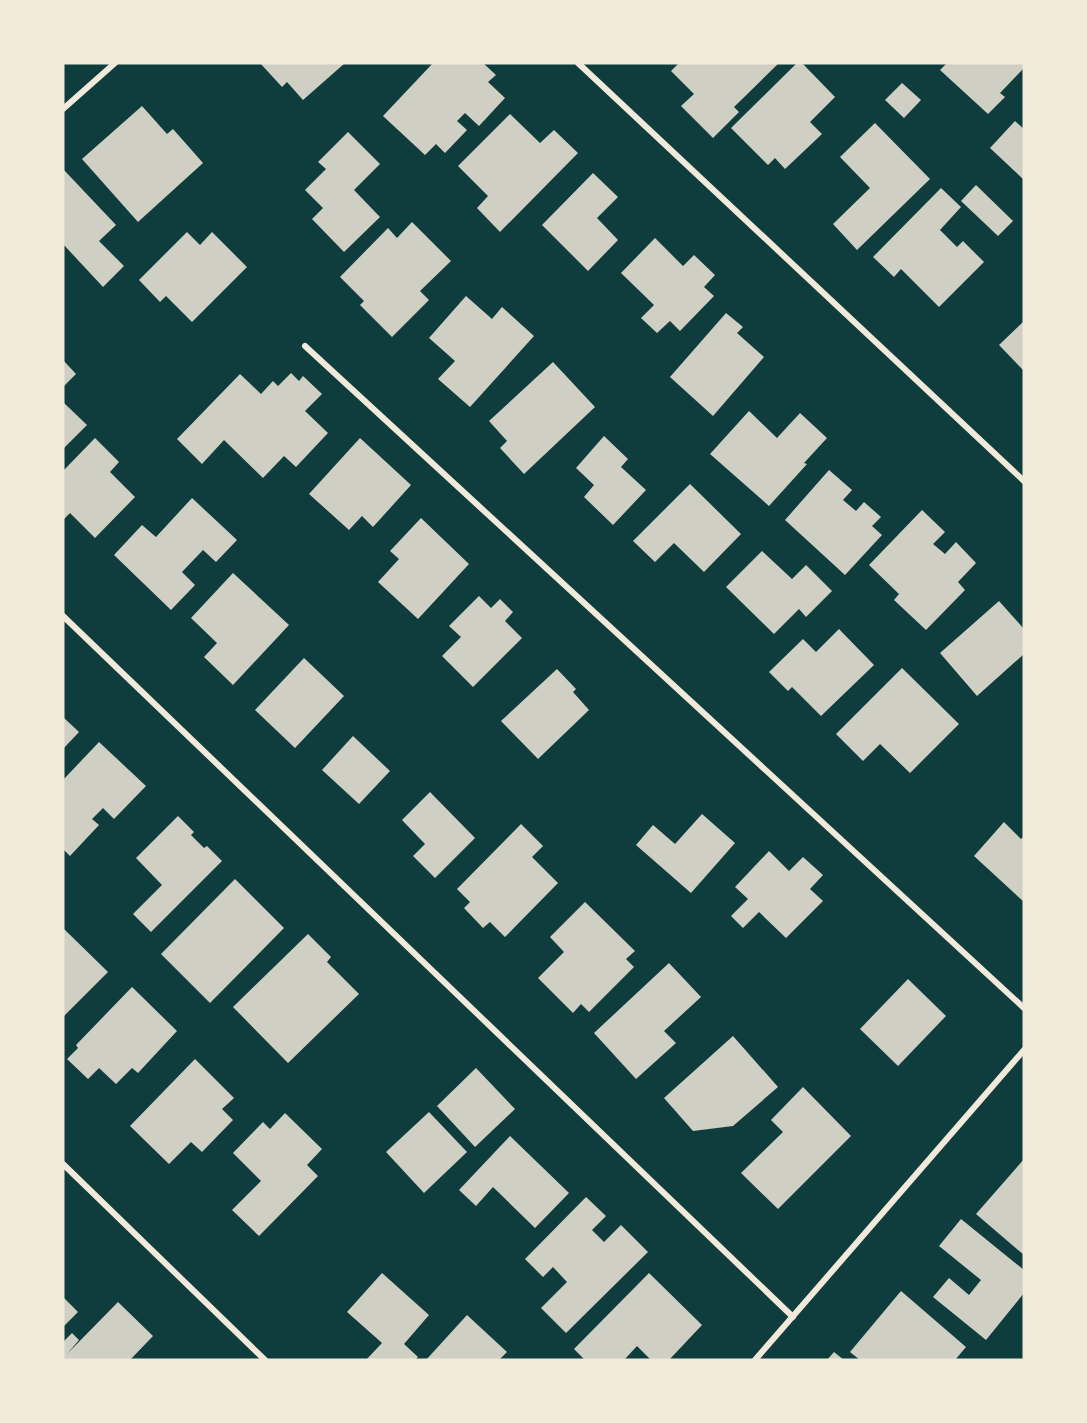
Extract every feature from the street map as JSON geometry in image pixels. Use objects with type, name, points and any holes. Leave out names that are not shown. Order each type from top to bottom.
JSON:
[{"type":"street","points":[[63,109],[115,63]]},
{"type":"street","points":[[578,63],[1024,481]]},
{"type":"street","points":[[305,346],[1024,1008]]},
{"type":"street","points":[[63,616],[793,1317]]},
{"type":"street","points":[[756,1360],[1024,1050]]},
{"type":"street","points":[[63,1164],[262,1359]]},
{"type":"building","points":[[260,63],[345,63],[303,100],[287,82],[282,87]]},
{"type":"building","points":[[433,63],[483,63],[496,75],[488,82],[505,98],[479,126],[465,113],[457,121],[467,130],[445,153],[436,144],[425,155],[383,116]]},
{"type":"building","points":[[679,63],[779,63],[734,107],[739,112],[713,138],[681,106],[694,94],[671,71]]},
{"type":"building","points":[[797,63],[802,63],[835,97],[810,122],[822,134],[785,169],[775,158],[768,165],[731,128]]},
{"type":"building","points":[[947,63],[1024,63],[1024,68],[1000,93],[1005,97],[988,114],[940,70]]},
{"type":"building","points":[[902,83],[921,100],[904,118],[885,100]]},
{"type":"building","points":[[142,106],[167,134],[173,129],[203,163],[138,222],[82,159]]},
{"type":"building","points":[[510,114],[540,143],[554,130],[578,153],[500,232],[477,208],[488,196],[458,166]]},
{"type":"building","points":[[1015,121],[1024,129],[1024,180],[990,148]]},
{"type":"building","points":[[875,123],[930,179],[857,250],[833,224],[870,188],[840,157]]},
{"type":"building","points":[[348,132],[380,164],[354,190],[380,217],[344,252],[312,219],[323,208],[305,190],[326,169],[318,162]]},
{"type":"building","points":[[63,169],[116,225],[99,241],[124,266],[103,287],[63,244]]},
{"type":"building","points":[[593,173],[618,197],[597,218],[618,240],[588,271],[542,225]]},
{"type":"building","points":[[976,185],[1013,221],[998,236],[961,201]]},
{"type":"building","points":[[941,188],[961,207],[940,230],[957,247],[963,241],[984,262],[939,307],[901,269],[894,277],[873,257]]},
{"type":"building","points":[[412,222],[451,261],[420,291],[429,300],[392,337],[360,305],[364,301],[340,277],[388,228],[397,238]]},
{"type":"building","points":[[187,232],[200,245],[212,232],[247,267],[192,322],[166,296],[160,302],[139,280]]},
{"type":"building","points":[[655,238],[683,266],[694,255],[715,275],[704,287],[714,296],[680,331],[670,321],[657,333],[641,318],[654,305],[621,273]]},
{"type":"building","points":[[466,296],[492,319],[502,307],[534,336],[470,407],[438,379],[455,361],[429,338]]},
{"type":"building","points":[[726,313],[743,327],[737,333],[764,357],[713,416],[670,377]]},
{"type":"building","points":[[1024,321],[1024,371],[999,345]]},
{"type":"building","points":[[63,360],[76,374],[63,387]]},
{"type":"building","points":[[553,362],[595,407],[524,474],[500,448],[507,441],[489,421]]},
{"type":"building","points":[[291,373],[299,381],[303,376],[322,394],[305,411],[328,433],[296,467],[284,456],[263,478],[224,440],[202,464],[177,439],[240,374],[261,394],[273,381],[278,386]]},
{"type":"building","points":[[63,402],[87,425],[63,449]]},
{"type":"building","points":[[749,411],[777,438],[800,413],[827,438],[769,506],[710,454]]},
{"type":"building","points":[[604,436],[628,459],[621,467],[646,490],[613,525],[584,497],[594,485],[576,468]]},
{"type":"building","points":[[95,438],[119,462],[110,472],[135,497],[95,538],[70,513],[63,520],[63,471]]},
{"type":"building","points":[[360,438],[411,485],[373,527],[362,516],[349,530],[309,494]]},
{"type":"building","points":[[829,470],[852,490],[843,500],[856,511],[864,502],[881,517],[872,526],[882,535],[845,575],[785,520]]},
{"type":"building","points":[[690,484],[741,534],[704,572],[674,543],[655,562],[633,541]]},
{"type":"building","points":[[192,498],[237,540],[216,562],[203,550],[182,572],[195,585],[171,610],[114,555],[142,525],[156,537]]},
{"type":"building","points":[[922,510],[945,532],[933,544],[945,554],[956,542],[976,563],[958,582],[965,590],[926,630],[894,600],[899,594],[869,565]]},
{"type":"building","points":[[421,518],[469,564],[418,619],[378,582],[399,559],[390,551]]},
{"type":"building","points":[[762,551],[792,579],[806,565],[832,591],[806,617],[799,609],[774,634],[726,587]]},
{"type":"building","points":[[233,573],[289,625],[233,685],[204,657],[217,643],[191,618]]},
{"type":"building","points":[[479,596],[491,608],[500,599],[513,612],[505,621],[522,638],[473,687],[442,656],[461,637],[449,626]]},
{"type":"building","points":[[999,601],[1024,629],[1024,654],[977,696],[940,653]]},
{"type":"building","points":[[839,629],[874,665],[821,716],[792,687],[788,691],[769,672],[803,639],[816,652]]},
{"type":"building","points":[[304,658],[344,696],[295,748],[255,710]]},
{"type":"building","points":[[902,668],[959,724],[910,773],[880,744],[863,761],[836,734]]},
{"type":"building","points":[[557,669],[576,689],[573,692],[589,710],[538,759],[501,721]]},
{"type":"building","points":[[63,717],[79,732],[63,749]]},
{"type":"building","points":[[353,736],[390,771],[359,804],[322,770]]},
{"type":"building","points":[[99,742],[146,786],[114,819],[103,808],[92,819],[99,825],[70,856],[63,849],[63,780]]},
{"type":"building","points":[[430,792],[475,838],[435,878],[413,856],[425,844],[402,820]]},
{"type":"building","points":[[702,814],[735,843],[691,893],[636,845],[653,825],[675,844]]},
{"type":"building","points":[[178,816],[194,832],[191,835],[204,848],[207,846],[222,861],[151,932],[133,914],[162,885],[136,858]]},
{"type":"building","points":[[1004,822],[1021,839],[1024,836],[1024,902],[974,856]]},
{"type":"building","points":[[521,824],[543,846],[532,857],[558,883],[505,937],[490,922],[483,928],[464,908],[470,902],[457,889]]},
{"type":"building","points":[[769,851],[789,871],[803,857],[823,875],[810,889],[823,901],[786,938],[759,912],[743,928],[731,916],[748,899],[735,887]]},
{"type":"building","points":[[235,879],[284,928],[210,1003],[161,954]]},
{"type":"building","points":[[585,902],[635,951],[626,959],[634,967],[589,1012],[581,1004],[573,1013],[538,978],[564,952],[550,937]]},
{"type":"building","points":[[63,928],[108,972],[63,1017]]},
{"type":"building","points":[[308,934],[331,957],[327,962],[359,994],[288,1063],[233,1007]]},
{"type":"building","points":[[669,963],[701,997],[664,1031],[676,1043],[636,1079],[594,1033]]},
{"type":"building","points":[[908,979],[946,1016],[898,1066],[860,1029]]},
{"type":"building","points":[[132,987],[177,1031],[138,1073],[132,1068],[116,1084],[99,1068],[88,1079],[67,1059],[78,1048],[76,1045]]},
{"type":"building","points":[[733,1036],[778,1087],[733,1126],[693,1131],[664,1098]]},
{"type":"building","points":[[195,1059],[234,1098],[222,1109],[233,1120],[202,1152],[191,1142],[169,1164],[130,1126]]},
{"type":"building","points":[[476,1068],[515,1109],[475,1147],[437,1106]]},
{"type":"building","points":[[803,1087],[851,1136],[778,1209],[741,1173],[783,1132],[771,1120]]},
{"type":"building","points":[[429,1112],[467,1152],[424,1193],[386,1152]]},
{"type":"building","points":[[285,1113],[322,1149],[307,1165],[318,1176],[259,1236],[232,1210],[261,1181],[233,1153],[263,1122],[270,1129]]},
{"type":"building","points":[[510,1136],[569,1193],[535,1228],[493,1187],[476,1206],[459,1190]]},
{"type":"building","points":[[1024,1159],[1024,1255],[976,1214]]},
{"type":"building","points":[[586,1197],[606,1216],[592,1230],[604,1242],[621,1225],[648,1252],[566,1333],[541,1308],[567,1282],[553,1267],[543,1277],[525,1259]]},
{"type":"building","points":[[961,1219],[1024,1270],[1024,1293],[986,1340],[933,1297],[949,1278],[969,1295],[981,1280],[939,1246]]},
{"type":"building","points":[[382,1273],[429,1315],[404,1344],[418,1357],[415,1360],[366,1360],[382,1343],[347,1312]]},
{"type":"building","points":[[649,1273],[702,1325],[669,1360],[651,1360],[637,1346],[624,1360],[585,1360],[574,1349]]},
{"type":"building","points":[[901,1291],[966,1347],[955,1360],[860,1360],[850,1352]]},
{"type":"building","points":[[63,1297],[78,1312],[63,1327]]},
{"type":"building","points":[[118,1302],[153,1336],[130,1360],[63,1360],[63,1342],[72,1333],[79,1340],[67,1354]]},
{"type":"building","points":[[467,1315],[507,1352],[499,1360],[426,1360]]},
{"type":"building","points":[[834,1352],[844,1360],[827,1360]]}]
